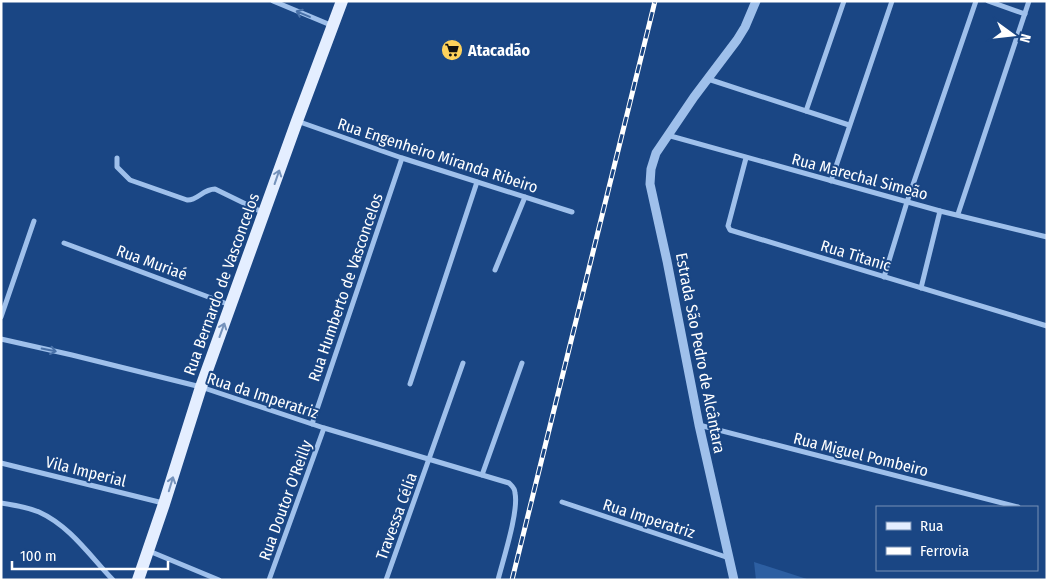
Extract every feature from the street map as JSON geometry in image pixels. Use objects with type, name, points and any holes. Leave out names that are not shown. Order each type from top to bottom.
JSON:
[{"type":"main road","name":"Rua Bernardo de Vasconcelos","points":[[138,580],[201,387],[342,1]]},
{"type":"street","points":[[273,1],[333,27]]},
{"type":"street","name":"Estrada São Pedro de Alcântara","points":[[734,580],[699,425],[650,184],[651,169],[656,152],[745,27],[756,1]]},
{"type":"street","points":[[806,111],[844,1]]},
{"type":"street","points":[[831,181],[892,1]]},
{"type":"street","points":[[884,277],[907,202],[976,1]]},
{"type":"street","points":[[988,1],[1025,14]]},
{"type":"street","points":[[958,214],[1029,1]]},
{"type":"street","points":[[708,79],[849,126]]},
{"type":"street","name":"Rua Engenheiro Miranda Ribeiro","points":[[297,121],[402,158],[572,212]]},
{"type":"street","name":"Rua Marechal Simeão","points":[[667,135],[940,211],[1047,237]]},
{"type":"street","points":[[117,158],[117,167],[130,180],[186,200],[191,200],[208,189],[215,189],[265,214]]},
{"type":"street","name":"Rua Humberto de Vasconcelos","points":[[312,424],[402,158]]},
{"type":"street","name":"Rua Titanic","points":[[746,158],[728,228],[734,232],[1047,326]]},
{"type":"street","points":[[410,384],[476,182]]},
{"type":"street","points":[[495,270],[525,197]]},
{"type":"street","points":[[921,288],[940,211]]},
{"type":"street","points":[[1,317],[34,221]]},
{"type":"street","name":"Rua Muriaé","points":[[64,243],[231,306]]},
{"type":"street","name":"Rua da Imperatriz","points":[[1,339],[201,387],[324,428],[512,485],[516,495],[514,512],[498,580]]},
{"type":"street","points":[[429,460],[463,363]]},
{"type":"street","points":[[482,475],[522,363]]},
{"type":"street","name":"Rua Miguel Pombeiro","points":[[699,425],[1014,506]]},
{"type":"street","name":"Rua Doutor O'Reilly","points":[[269,580],[324,428]]},
{"type":"street","name":"Travessa Célia","points":[[386,580],[429,460]]},
{"type":"street","name":"Vila Imperial","points":[[1,463],[164,504]]},
{"type":"street","name":"Rua Imperatriz","points":[[562,502],[729,558]]},
{"type":"street","points":[[1,503],[25,507],[60,524],[113,580]]},
{"type":"street","points":[[149,551],[219,580]]},
{"type":"shaded area","points":[[754,562],[810,580],[756,580]]},
{"type":"railway","points":[[512,580],[655,1]]},
{"type":"place","name":"Atacadão","points":[[452,50]]}]
